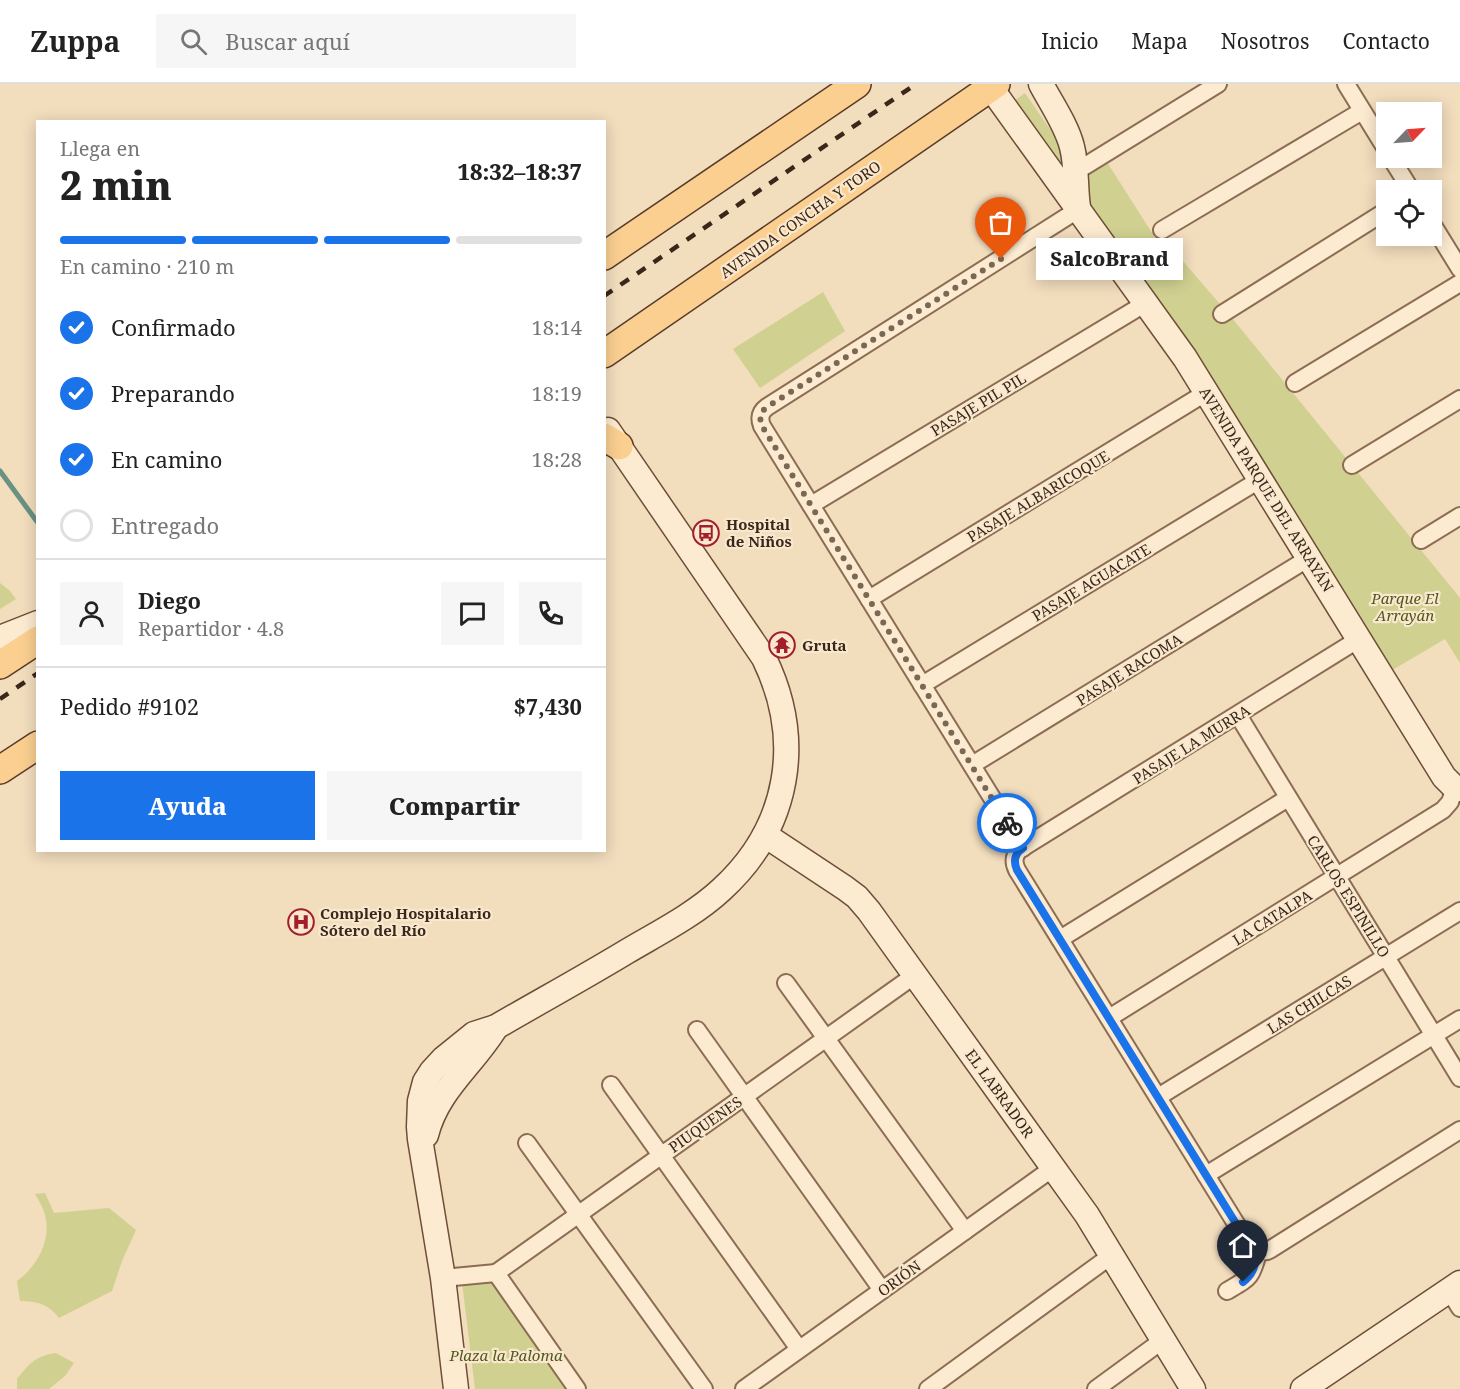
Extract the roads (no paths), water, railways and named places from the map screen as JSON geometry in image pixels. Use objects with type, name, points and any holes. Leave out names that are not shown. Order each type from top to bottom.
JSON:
[{"type":"main road","points":[[797,124],[828,84]]},
{"type":"main road","points":[[606,255],[857,84]]},
{"type":"main road","name":"AVENIDA CONCHA Y TORO","points":[[606,353],[993,86]]},
{"type":"main road","points":[[0,665],[36,641]]},
{"type":"main road","points":[[0,770],[36,746]]},
{"type":"street","points":[[1041,84],[1071,143],[1076,167],[1078,209],[777,400],[761,412],[760,422],[922,685],[977,762],[1023,848],[1015,857],[1015,866],[1254,1250],[1258,1252],[1271,1249],[1460,1130]]},
{"type":"street","points":[[1076,167],[1085,166],[1218,84]]},
{"type":"street","points":[[1346,84],[1376,133]]},
{"type":"street","name":"AVENIDA PARQUE DEL ARRAYÁN","points":[[993,86],[1207,392],[1359,639],[1455,780]]},
{"type":"street","points":[[1162,230],[1362,111]]},
{"type":"street","points":[[1222,314],[1376,218]]},
{"type":"street","points":[[1442,240],[1460,269]]},
{"type":"street","points":[[1295,383],[1460,283]]},
{"type":"street","name":"PASAJE PIL PIL","points":[[811,505],[1146,303]]},
{"type":"street","name":"PASAJE ALBARICOQUE","points":[[869,599],[1207,392]]},
{"type":"street","points":[[1352,465],[1460,399]]},
{"type":"street","points":[[456,1389],[443,1278],[419,1127],[420,1101],[424,1082],[432,1071],[474,1034],[496,1028],[619,956],[704,904],[720,891],[736,876],[765,835],[774,816],[784,777],[786,754],[783,713],[772,675],[754,641],[609,436]]},
{"type":"street","name":"PASAJE AGUACATE","points":[[922,685],[1260,479]]},
{"type":"street","points":[[1421,540],[1460,516]]},
{"type":"street","name":"PASAJE RACOMA","points":[[977,762],[1310,558]]},
{"type":"street","points":[[0,638],[36,623]]},
{"type":"street","name":"PASAJE LA MURRA","points":[[1023,848],[1359,639]]},
{"type":"street","name":"CARLOS ESPINILLO","points":[[1238,715],[1460,1078]]},
{"type":"street","name":"LA CATALPA","points":[[1109,1018],[1443,810],[1450,802],[1455,780]]},
{"type":"street","points":[[1060,939],[1288,798]]},
{"type":"street","name":"EL LABRADOR","points":[[765,835],[845,888],[857,897],[869,911],[1087,1215],[1193,1389]]},
{"type":"street","name":"LAS CHILCAS","points":[[1158,1097],[1460,910]]},
{"type":"street","name":"PIUQUENES","points":[[496,1273],[915,975]]},
{"type":"street","points":[[786,983],[965,1231]]},
{"type":"street","points":[[1206,1175],[1460,1018]]},
{"type":"street","points":[[697,1030],[882,1290]]},
{"type":"street","points":[[611,1085],[799,1349]]},
{"type":"street","points":[[527,1143],[704,1389]]},
{"type":"street","name":"ORIÓN","points":[[744,1389],[1053,1167]]},
{"type":"street","points":[[1227,1291],[1251,1276],[1258,1252]]},
{"type":"street","points":[[928,1389],[1112,1255]]},
{"type":"street","points":[[443,1278],[496,1273],[577,1389]]},
{"type":"street","points":[[1303,1389],[1456,1294]]},
{"type":"street","points":[[1096,1389],[1163,1340]]},
{"type":"waterway","points":[[0,471],[36,520]]},
{"type":"railway","points":[[606,295],[916,84]]},
{"type":"railway","points":[[0,699],[36,674]]},
{"type":"place","name":"SalcoBrand","points":[[1001,259]]},
{"type":"place","name":"Hospital de Niños","points":[[706,533]]},
{"type":"place","name":"Gruta","points":[[782,645]]},
{"type":"place","name":"Complejo Hospitalario Sótero del Río","points":[[301,922]]},
{"type":"park label","name":"Parque El Arrayán","points":[[1405,606]]},
{"type":"park label","name":"Plaza la Paloma","points":[[506,1355]]}]
